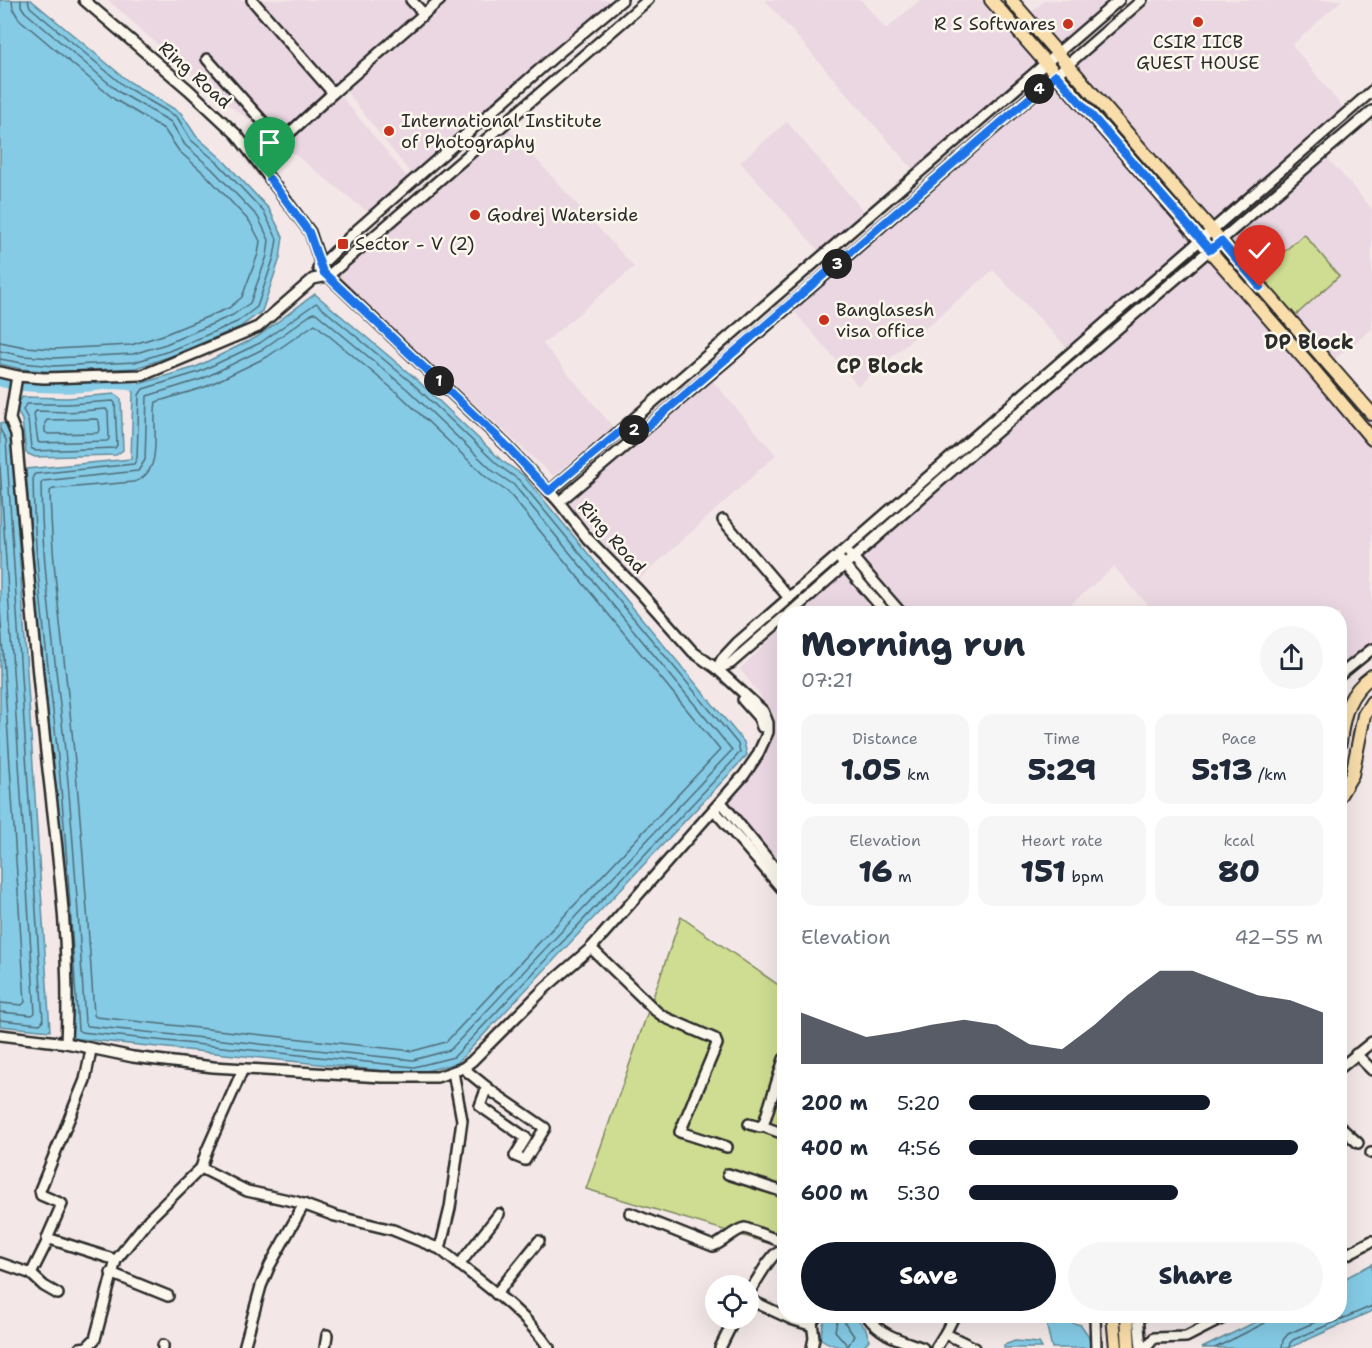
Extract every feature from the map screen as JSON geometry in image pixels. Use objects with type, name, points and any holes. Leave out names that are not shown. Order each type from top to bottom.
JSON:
[{"type":"main road","points":[[991,0],[1372,439]]},
{"type":"main road","points":[[1011,0],[1372,414]]},
{"type":"main road","points":[[1347,706],[1356,691],[1372,676]]},
{"type":"main road","points":[[1347,783],[1352,775],[1364,715],[1372,702]]},
{"type":"main road","points":[[1114,1323],[1116,1348]]},
{"type":"main road","points":[[1127,1323],[1129,1348]]},
{"type":"street","name":"Ring Road","points":[[84,0],[189,90],[237,135],[309,232],[320,266],[327,276],[506,445],[560,502],[587,538],[639,591],[693,652],[717,669],[763,711],[768,723],[765,741],[751,766],[717,806]]},
{"type":"street","points":[[252,0],[333,93]]},
{"type":"street","points":[[411,0],[424,14]]},
{"type":"street","points":[[207,59],[282,140],[440,0]]},
{"type":"street","points":[[0,372],[17,379],[143,375],[258,327],[313,279],[320,266],[357,230],[622,0]]},
{"type":"street","points":[[313,279],[327,276],[648,0]]},
{"type":"street","points":[[549,491],[1119,0]]},
{"type":"street","points":[[560,502],[1142,0]]},
{"type":"street","points":[[534,75],[545,87]]},
{"type":"street","points":[[849,553],[1109,319],[1372,91]]},
{"type":"street","points":[[780,606],[849,553],[1000,429],[1372,111]]},
{"type":"street","points":[[1109,319],[1118,327]]},
{"type":"street","points":[[685,376],[694,387]]},
{"type":"street","points":[[17,379],[10,419],[16,434],[59,868],[68,1015],[66,1043]]},
{"type":"street","points":[[995,420],[1000,429]]},
{"type":"street","points":[[629,424],[639,434]]},
{"type":"street","points":[[723,520],[789,598]]},
{"type":"street","points":[[849,553],[895,606]]},
{"type":"street","points":[[797,606],[840,560]]},
{"type":"street","points":[[840,560],[879,606]]},
{"type":"street","points":[[717,669],[722,659],[777,609]]},
{"type":"street","points":[[717,669],[731,663],[777,623]]},
{"type":"street","points":[[1347,669],[1372,649]]},
{"type":"street","points":[[0,1035],[66,1043],[91,1050],[243,1069],[389,1077],[437,1077],[453,1072],[463,1068],[545,988],[591,948],[717,806]]},
{"type":"street","points":[[717,806],[777,871]]},
{"type":"street","points":[[717,806],[777,882]]},
{"type":"street","points":[[591,948],[663,1017],[715,1039],[717,1044],[680,1132],[727,1147]]},
{"type":"street","points":[[1347,1062],[1372,1042]]},
{"type":"street","points":[[30,1273],[35,1270],[62,1204],[42,1195],[39,1190],[85,1080],[91,1050]]},
{"type":"street","points":[[1356,1054],[1372,1070]]},
{"type":"street","points":[[463,1068],[545,1128],[525,1160],[515,1156],[526,1138],[480,1106],[487,1087]]},
{"type":"street","points":[[86,1348],[95,1339],[116,1260],[149,1219],[201,1168],[243,1069]]},
{"type":"street","points":[[440,1249],[450,1208],[462,1120],[453,1072]]},
{"type":"street","points":[[762,1126],[777,1080]]},
{"type":"street","points":[[749,1124],[777,1131]]},
{"type":"street","points":[[1347,1133],[1358,1143]]},
{"type":"street","points":[[201,1168],[247,1191],[304,1204],[335,1216],[393,1230],[440,1249],[529,1323],[549,1348]]},
{"type":"street","points":[[728,1174],[777,1190]]},
{"type":"street","points":[[244,1348],[261,1286],[304,1204]]},
{"type":"street","points":[[630,1213],[713,1246],[745,1228],[777,1242]]},
{"type":"street","points":[[459,1265],[499,1214]]},
{"type":"street","points":[[49,1238],[116,1260]]},
{"type":"street","points":[[496,1294],[539,1241]]},
{"type":"street","points":[[1347,1254],[1372,1241]]},
{"type":"street","points":[[759,1277],[777,1252]]},
{"type":"street","points":[[0,1263],[30,1273],[44,1287],[58,1294]]},
{"type":"street","points":[[111,1273],[168,1296]]},
{"type":"street","points":[[759,1302],[777,1312]]},
{"type":"street","points":[[812,1348],[814,1323]]},
{"type":"street","points":[[871,1323],[884,1334],[923,1348]]},
{"type":"street","points":[[936,1348],[950,1323]]},
{"type":"street","points":[[1095,1323],[1096,1348]]},
{"type":"street","points":[[1139,1323],[1141,1348]]},
{"type":"street","points":[[1146,1348],[1154,1338],[1186,1337],[1213,1323]]},
{"type":"street","points":[[720,1348],[730,1329]]},
{"type":"street","points":[[946,1332],[975,1348]]},
{"type":"street","points":[[325,1348],[327,1335]]},
{"type":"shaded area","points":[[108,0],[406,0],[417,13],[333,86],[408,178],[369,213],[207,89]]},
{"type":"shaded area","points":[[443,0],[621,0],[414,178],[343,87]]},
{"type":"shaded area","points":[[765,0],[861,0],[886,29],[920,0],[984,0],[1041,63],[915,172]]},
{"type":"shaded area","points":[[1045,0],[1113,0],[1060,46],[1031,13]]},
{"type":"shaded area","points":[[1153,0],[1342,0],[1292,45],[1344,109],[1212,222],[1074,66]]},
{"type":"shaded area","points":[[1056,80],[1197,239],[1068,349],[993,270],[858,386],[792,309]]},
{"type":"shaded area","points":[[787,122],[866,214],[821,253],[740,162]]},
{"type":"shaded area","points":[[507,127],[634,267],[543,344],[614,428],[553,476],[334,276]]},
{"type":"shaded area","points":[[1326,156],[1372,209],[1372,329],[1331,362],[1226,242]]},
{"type":"shaded area","points":[[1209,256],[1372,443],[1372,645],[1367,646],[1347,664],[1347,606],[1149,606],[1114,567],[1069,606],[892,606],[854,562],[1061,379]]},
{"type":"shaded area","points":[[712,380],[776,455],[636,582],[569,503]]},
{"type":"shaded area","points":[[849,565],[883,606],[806,606]]},
{"type":"shaded area","points":[[777,633],[777,869],[723,806],[762,761],[770,745],[773,727],[771,715],[760,695],[740,669]]},
{"type":"green space","points":[[1304,234],[1339,276],[1294,317],[1258,275]]},
{"type":"green space","points":[[681,917],[777,984],[777,1229],[764,1242],[586,1189]]},
{"type":"water","points":[[0,0],[31,0],[128,81],[181,113],[196,136],[222,159],[269,209],[283,237],[280,258],[262,311],[240,327],[136,368],[53,372],[21,369],[0,364]]},
{"type":"water","points":[[315,294],[416,379],[502,461],[523,475],[744,742],[747,755],[457,1063],[414,1074],[72,1038],[57,806],[26,469],[131,459],[133,392],[139,384],[196,367],[257,337]]},
{"type":"water","points":[[115,394],[121,399],[123,450],[116,455],[35,457],[26,453],[22,420],[16,409],[22,397],[67,398]]},
{"type":"water","points":[[0,423],[7,424],[12,438],[50,1031],[0,1026]]},
{"type":"water","points":[[1372,1264],[1372,1311],[1347,1322],[1347,1277]]},
{"type":"water","points":[[823,1323],[861,1323],[866,1329],[869,1340],[862,1348],[850,1348],[830,1344],[820,1338]]},
{"type":"water","points":[[1046,1323],[1081,1325],[1088,1335],[1092,1348],[1052,1348]]},
{"type":"water","points":[[1254,1323],[1345,1323],[1289,1348],[1202,1348]]},
{"type":"water","points":[[1015,1341],[1039,1343],[1042,1348],[1004,1348],[1004,1345]]},
{"type":"waterway","points":[[0,382],[44,388],[113,385],[136,387]]},
{"type":"place","name":"CSIR IICB GUEST HOUSE","points":[[1198,22]]},
{"type":"place","name":"R S Softwares","points":[[1068,24]]},
{"type":"place","name":"International Institute of Photography","points":[[389,131]]},
{"type":"place","name":"Godrej Waterside","points":[[475,215]]},
{"type":"place","name":"Sector - V (2)","points":[[343,244]]},
{"type":"place","name":"Banglasesh visa office","points":[[824,320]]},
{"type":"district","name":"DP Block","points":[[1309,342]]},
{"type":"district","name":"CP Block","points":[[880,366]]},
{"type":"route","points":[[270,179],[309,232],[323,272],[506,445],[549,491],[629,424],[639,434],[1056,75],[1210,250],[1221,241],[1260,287]]}]
